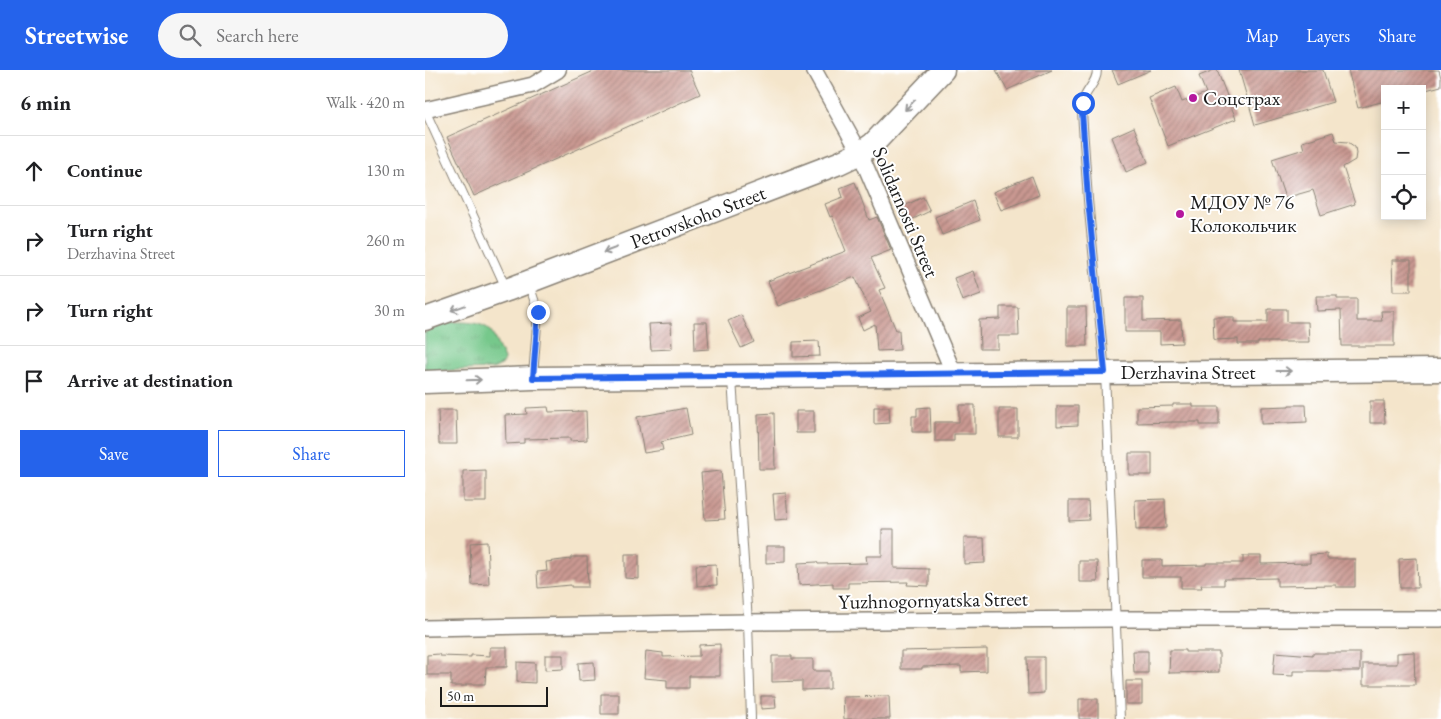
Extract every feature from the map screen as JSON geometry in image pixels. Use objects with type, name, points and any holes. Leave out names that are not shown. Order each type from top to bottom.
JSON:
[{"type":"main road","name":"Petrovskoho Street","points":[[425,320],[839,163],[860,153],[873,144],[943,70]]},
{"type":"main road","name":"Derzhavina Street","points":[[425,382],[533,378],[1441,370]]},
{"type":"street","points":[[425,110],[533,85],[558,70]]},
{"type":"street","name":"Solidarnosti Street","points":[[814,70],[860,153],[955,374]]},
{"type":"street","name":"Yuzhnogornyatska Street","points":[[425,628],[748,622],[1441,619]]},
{"type":"lane","points":[[1097,70],[1097,78],[1085,95],[1082,112],[1088,200],[1105,372],[1120,719]]},
{"type":"lane","points":[[425,110],[507,290]]},
{"type":"lane","points":[[528,281],[538,312],[533,378]]},
{"type":"lane","points":[[732,376],[748,622],[751,719]]},
{"type":"green space","points":[[449,322],[482,325],[491,331],[504,359],[503,364],[493,369],[425,371],[425,332]]},
{"type":"building","points":[[596,70],[689,70],[700,94],[474,196],[447,137]]},
{"type":"building","points":[[996,70],[1052,70],[1007,90]]},
{"type":"building","points":[[1112,70],[1151,70],[1118,84]]},
{"type":"building","points":[[1217,70],[1236,119],[1168,146],[1149,98],[1176,87],[1182,102],[1206,93],[1199,76]]},
{"type":"building","points":[[1239,70],[1323,70],[1333,102],[1255,125]]},
{"type":"building","points":[[1348,70],[1439,70],[1441,86],[1426,90],[1426,85],[1381,85],[1381,102],[1358,108]]},
{"type":"building","points":[[1134,127],[1148,162],[1126,172],[1112,137]]},
{"type":"building","points":[[1333,132],[1336,141],[1348,142],[1355,147],[1355,160],[1343,167],[1355,204],[1321,215],[1313,190],[1285,198],[1272,159],[1304,149],[1302,142]]},
{"type":"building","points":[[1032,176],[1039,195],[1001,210],[993,192]]},
{"type":"building","points":[[855,182],[869,220],[877,217],[891,250],[871,258],[885,288],[879,290],[896,330],[899,330],[900,350],[877,351],[875,324],[863,330],[858,318],[871,312],[855,277],[778,306],[768,281],[846,251],[825,204],[843,197],[840,188]]},
{"type":"building","points":[[923,197],[930,211],[907,222],[900,208]]},
{"type":"building","points":[[973,201],[980,220],[942,235],[935,217]]},
{"type":"building","points":[[1392,260],[1411,260],[1411,291],[1393,291]]},
{"type":"building","points":[[973,271],[981,294],[962,301],[954,278]]},
{"type":"building","points":[[1316,296],[1337,296],[1337,299],[1357,299],[1357,321],[1382,321],[1381,311],[1394,311],[1394,346],[1342,346],[1341,310],[1317,311]]},
{"type":"building","points":[[1125,298],[1143,298],[1143,321],[1181,320],[1182,343],[1160,344],[1160,332],[1125,332]]},
{"type":"building","points":[[1000,307],[1018,307],[1019,336],[998,336],[998,349],[980,349],[979,320],[1000,319]]},
{"type":"building","points":[[1067,307],[1086,307],[1087,346],[1067,346]]},
{"type":"building","points":[[1268,309],[1287,309],[1287,322],[1308,322],[1309,342],[1238,344],[1238,339],[1214,340],[1213,317],[1234,317],[1234,322],[1268,322]]},
{"type":"building","points":[[741,315],[754,342],[741,348],[728,321]]},
{"type":"building","points":[[694,322],[707,322],[709,349],[695,350]]},
{"type":"building","points":[[671,323],[672,349],[651,350],[649,324]]},
{"type":"building","points":[[819,341],[820,356],[793,357],[793,342]]},
{"type":"building","points":[[1370,401],[1384,401],[1385,423],[1370,423]]},
{"type":"building","points":[[1173,404],[1193,404],[1193,407],[1219,407],[1219,425],[1200,425],[1200,422],[1137,423],[1137,407],[1173,406]]},
{"type":"building","points":[[959,405],[975,405],[975,434],[954,434],[954,441],[935,441],[935,422],[959,422]]},
{"type":"building","points":[[1306,405],[1307,422],[1261,424],[1261,407]]},
{"type":"building","points":[[1057,406],[1078,406],[1078,425],[1057,426]]},
{"type":"building","points":[[548,407],[549,412],[586,411],[587,440],[570,441],[570,438],[524,439],[524,443],[506,444],[505,415],[527,414],[526,408]]},
{"type":"building","points":[[874,407],[889,407],[890,423],[874,424]]},
{"type":"building","points":[[930,407],[931,432],[912,432],[912,416],[917,416],[917,408]]},
{"type":"building","points":[[686,408],[691,435],[661,442],[663,450],[644,453],[637,417]]},
{"type":"building","points":[[999,409],[1018,409],[1018,437],[999,437]]},
{"type":"building","points":[[438,410],[456,410],[457,444],[439,444]]},
{"type":"building","points":[[796,411],[814,411],[814,433],[796,433]]},
{"type":"building","points":[[774,413],[775,469],[759,469],[758,414]]},
{"type":"building","points":[[1129,453],[1152,453],[1152,475],[1129,475]]},
{"type":"building","points":[[486,470],[486,502],[463,502],[463,471]]},
{"type":"building","points":[[721,471],[725,519],[705,520],[701,473]]},
{"type":"building","points":[[786,493],[788,519],[775,520],[773,494]]},
{"type":"building","points":[[1165,499],[1166,528],[1136,530],[1135,500]]},
{"type":"building","points":[[1069,501],[1088,501],[1089,520],[1069,521]]},
{"type":"building","points":[[882,529],[894,529],[894,568],[929,569],[929,586],[907,585],[908,582],[848,583],[848,588],[833,588],[833,583],[799,585],[798,563],[867,563],[866,556],[882,556]]},
{"type":"building","points":[[964,538],[984,538],[985,563],[964,564]]},
{"type":"building","points":[[487,542],[489,584],[472,585],[470,543]]},
{"type":"building","points":[[766,546],[785,546],[785,562],[766,563]]},
{"type":"building","points":[[625,554],[639,554],[639,579],[625,578]]},
{"type":"building","points":[[1327,554],[1327,559],[1355,559],[1355,587],[1336,587],[1336,585],[1277,586],[1277,578],[1224,579],[1224,585],[1201,585],[1202,588],[1181,588],[1181,577],[1142,577],[1142,560],[1162,560],[1162,566],[1206,565],[1206,563],[1243,563],[1243,556],[1261,556],[1261,564],[1310,563],[1310,555]]},
{"type":"building","points":[[571,557],[587,557],[588,587],[571,587],[571,585],[538,588],[537,572],[547,571],[546,562],[571,559]]},
{"type":"building","points":[[1417,558],[1418,588],[1400,588],[1399,559]]},
{"type":"building","points":[[1079,561],[1097,561],[1098,582],[1079,582]]},
{"type":"building","points":[[716,564],[717,585],[697,586],[696,565]]},
{"type":"building","points":[[720,644],[720,676],[689,676],[689,688],[667,688],[667,680],[644,678],[646,651],[663,653],[663,657],[699,656],[699,645]]},
{"type":"building","points":[[490,647],[507,647],[507,667],[486,667],[485,684],[451,686],[451,675],[427,675],[427,655],[490,656]]},
{"type":"building","points":[[987,649],[987,671],[961,672],[961,666],[901,669],[901,651]]},
{"type":"building","points":[[1170,650],[1219,652],[1219,672],[1169,673]]},
{"type":"building","points":[[1133,651],[1148,651],[1148,673],[1134,673]]},
{"type":"building","points":[[1275,652],[1313,655],[1313,653],[1360,653],[1360,671],[1293,671],[1293,676],[1273,675]]},
{"type":"building","points":[[1414,652],[1415,685],[1363,685],[1363,664],[1397,664],[1397,653]]},
{"type":"building","points":[[545,655],[563,655],[563,669],[545,670]]},
{"type":"building","points":[[772,656],[792,656],[792,659],[813,659],[813,671],[830,671],[830,689],[802,690],[802,681],[772,682]]},
{"type":"building","points":[[1027,657],[1044,657],[1044,693],[1028,694]]},
{"type":"building","points":[[517,662],[535,663],[535,683],[517,682]]},
{"type":"building","points":[[594,662],[595,680],[579,681],[578,663]]},
{"type":"building","points":[[1126,681],[1142,681],[1142,704],[1126,704]]},
{"type":"building","points":[[601,694],[619,694],[619,714],[601,714]]},
{"type":"building","points":[[761,696],[775,696],[776,708],[761,709]]},
{"type":"building","points":[[889,696],[890,719],[844,719],[843,697]]},
{"type":"building","points":[[1079,699],[1098,699],[1098,719],[1079,719]]},
{"type":"place","name":"Соцстрах","points":[[1193,98]]},
{"type":"place","name":"МДОУ № 76 Колокольчик","points":[[1180,214]]},
{"type":"route","points":[[538,312],[533,378],[1105,372],[1088,200],[1083,103]]}]
